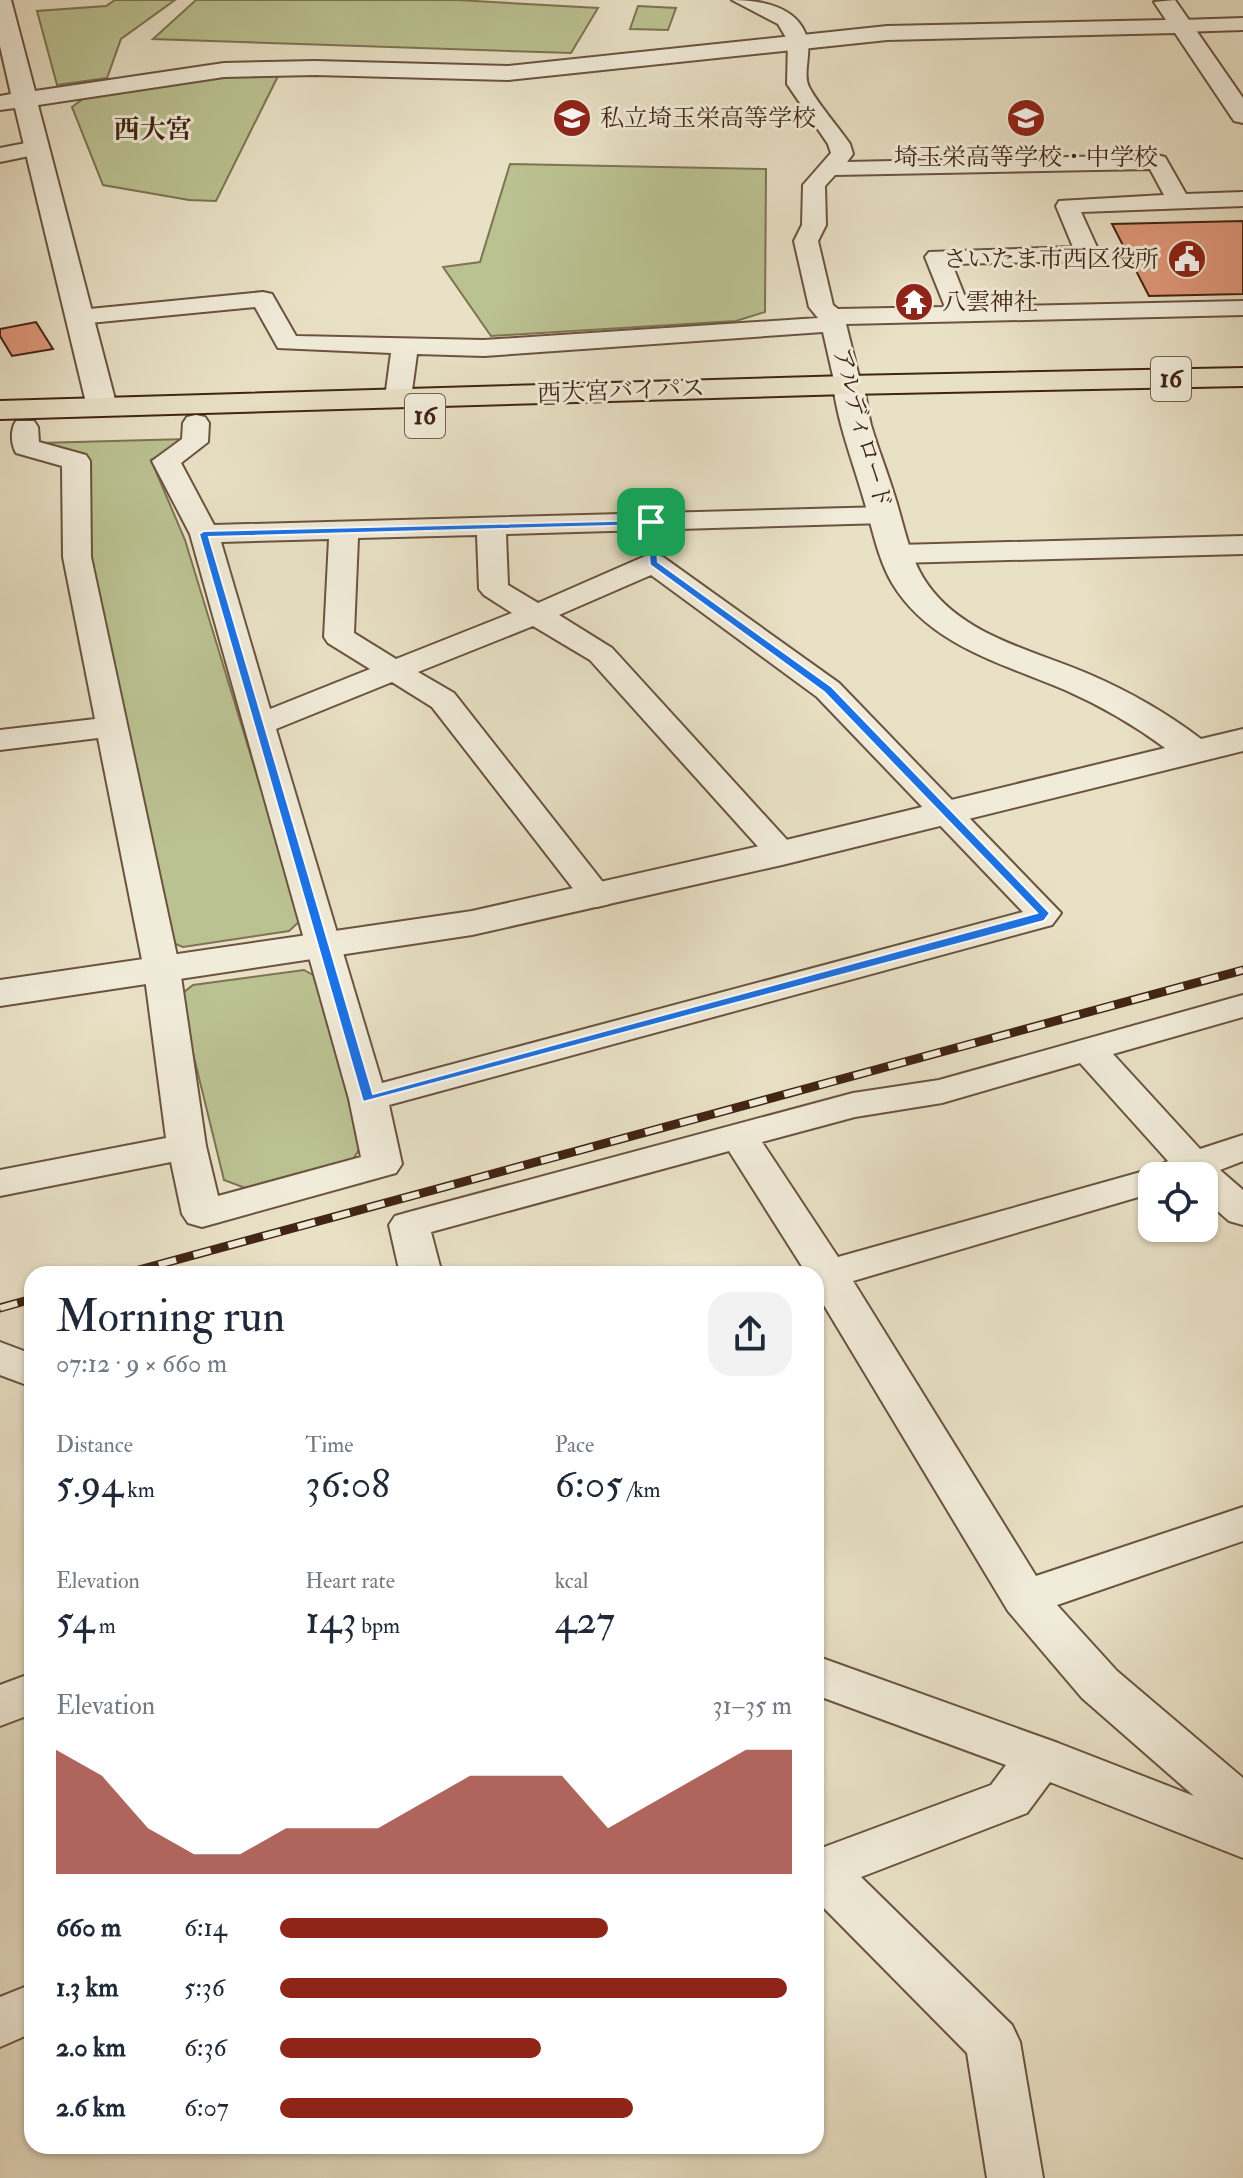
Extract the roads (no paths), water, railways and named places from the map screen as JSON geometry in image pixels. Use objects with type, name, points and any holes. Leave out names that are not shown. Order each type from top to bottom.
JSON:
[{"type":"highway","name":"西大宮バイパス","points":[[8,421],[196,423],[1243,377]]},
{"type":"highway","name":"西大宮バイパス","points":[[8,421],[102,407],[398,398],[849,394],[1243,396]]},
{"type":"street","points":[[0,0],[12,101],[36,148],[102,407]]},
{"type":"street","points":[[750,3],[787,0]]},
{"type":"street","points":[[1164,0],[1242,112]]},
{"type":"street","points":[[750,3],[786,21],[798,41]]},
{"type":"street","points":[[12,101],[224,70],[315,68],[508,73],[909,31],[1243,24]]},
{"type":"street","name":"アルディロード","points":[[798,41],[797,84],[839,144],[842,154],[814,185],[814,225],[806,241],[821,307],[833,320],[849,394],[885,515],[916,593],[950,624],[980,641],[1129,706],[1165,728],[1194,752]]},
{"type":"street","points":[[0,155],[36,148]]},
{"type":"street","points":[[827,169],[1157,162],[1178,201]]},
{"type":"street","points":[[960,314],[937,257],[1088,254],[1067,206],[1243,199]]},
{"type":"street","points":[[79,317],[263,299],[287,343],[484,348],[833,320],[1243,308]]},
{"type":"street","points":[[1216,308],[1226,300],[1243,300]]},
{"type":"street","points":[[398,398],[405,347]]},
{"type":"street","points":[[8,421],[26,447],[76,461],[77,557],[162,970],[187,1146],[202,1214],[382,1164],[368,1099],[204,534],[166,461],[195,442],[196,423]]},
{"type":"street","points":[[204,534],[885,515]]},
{"type":"street","points":[[651,522],[653,563]]},
{"type":"street","points":[[491,526],[494,589],[601,654],[782,853]]},
{"type":"street","points":[[344,530],[339,637],[443,700],[597,897]]},
{"type":"street","points":[[898,554],[1243,545]]},
{"type":"street","points":[[260,724],[653,563]]},
{"type":"street","points":[[368,1099],[1040,918],[1044,913],[828,690],[653,563]]},
{"type":"street","points":[[0,740],[112,727]]},
{"type":"street","points":[[0,993],[472,923],[597,897],[1243,740]]},
{"type":"street","points":[[419,1266],[409,1225],[853,1105],[942,1091],[1243,1006]]},
{"type":"street","points":[[1088,1049],[1181,1162]]},
{"type":"street","points":[[739,1136],[816,1266]]},
{"type":"street","points":[[0,1183],[187,1146]]},
{"type":"street","points":[[1214,1162],[1243,1147]]},
{"type":"street","points":[[824,1275],[1138,1184]]},
{"type":"street","points":[[1218,1194],[1243,1212]]},
{"type":"street","points":[[824,1279],[1048,1631],[1124,1711],[1243,1807]]},
{"type":"street","points":[[0,1357],[24,1368]]},
{"type":"street","points":[[1025,1598],[1243,1524]]},
{"type":"street","points":[[824,1678],[1040,1757],[1243,1837]]},
{"type":"street","points":[[0,1707],[24,1696]]},
{"type":"street","points":[[824,1869],[1009,1799],[1040,1757]]},
{"type":"street","points":[[824,1877],[993,2042],[1015,2178]]},
{"type":"street","points":[[0,2023],[24,2011]]},
{"type":"railway","points":[[153,1266],[1243,970]]},
{"type":"railway","points":[[0,1308],[24,1301]]},
{"type":"place","name":"私立埼玉栄高等学校","points":[[572,118]]},
{"type":"place","name":"埼玉栄高等学校・中学校","points":[[1026,118]]},
{"type":"place","name":"さいたま市西区役所","points":[[1187,259]]},
{"type":"place","name":"八雲神社","points":[[914,302]]},
{"type":"district","name":"西大宮","points":[[153,130]]}]
